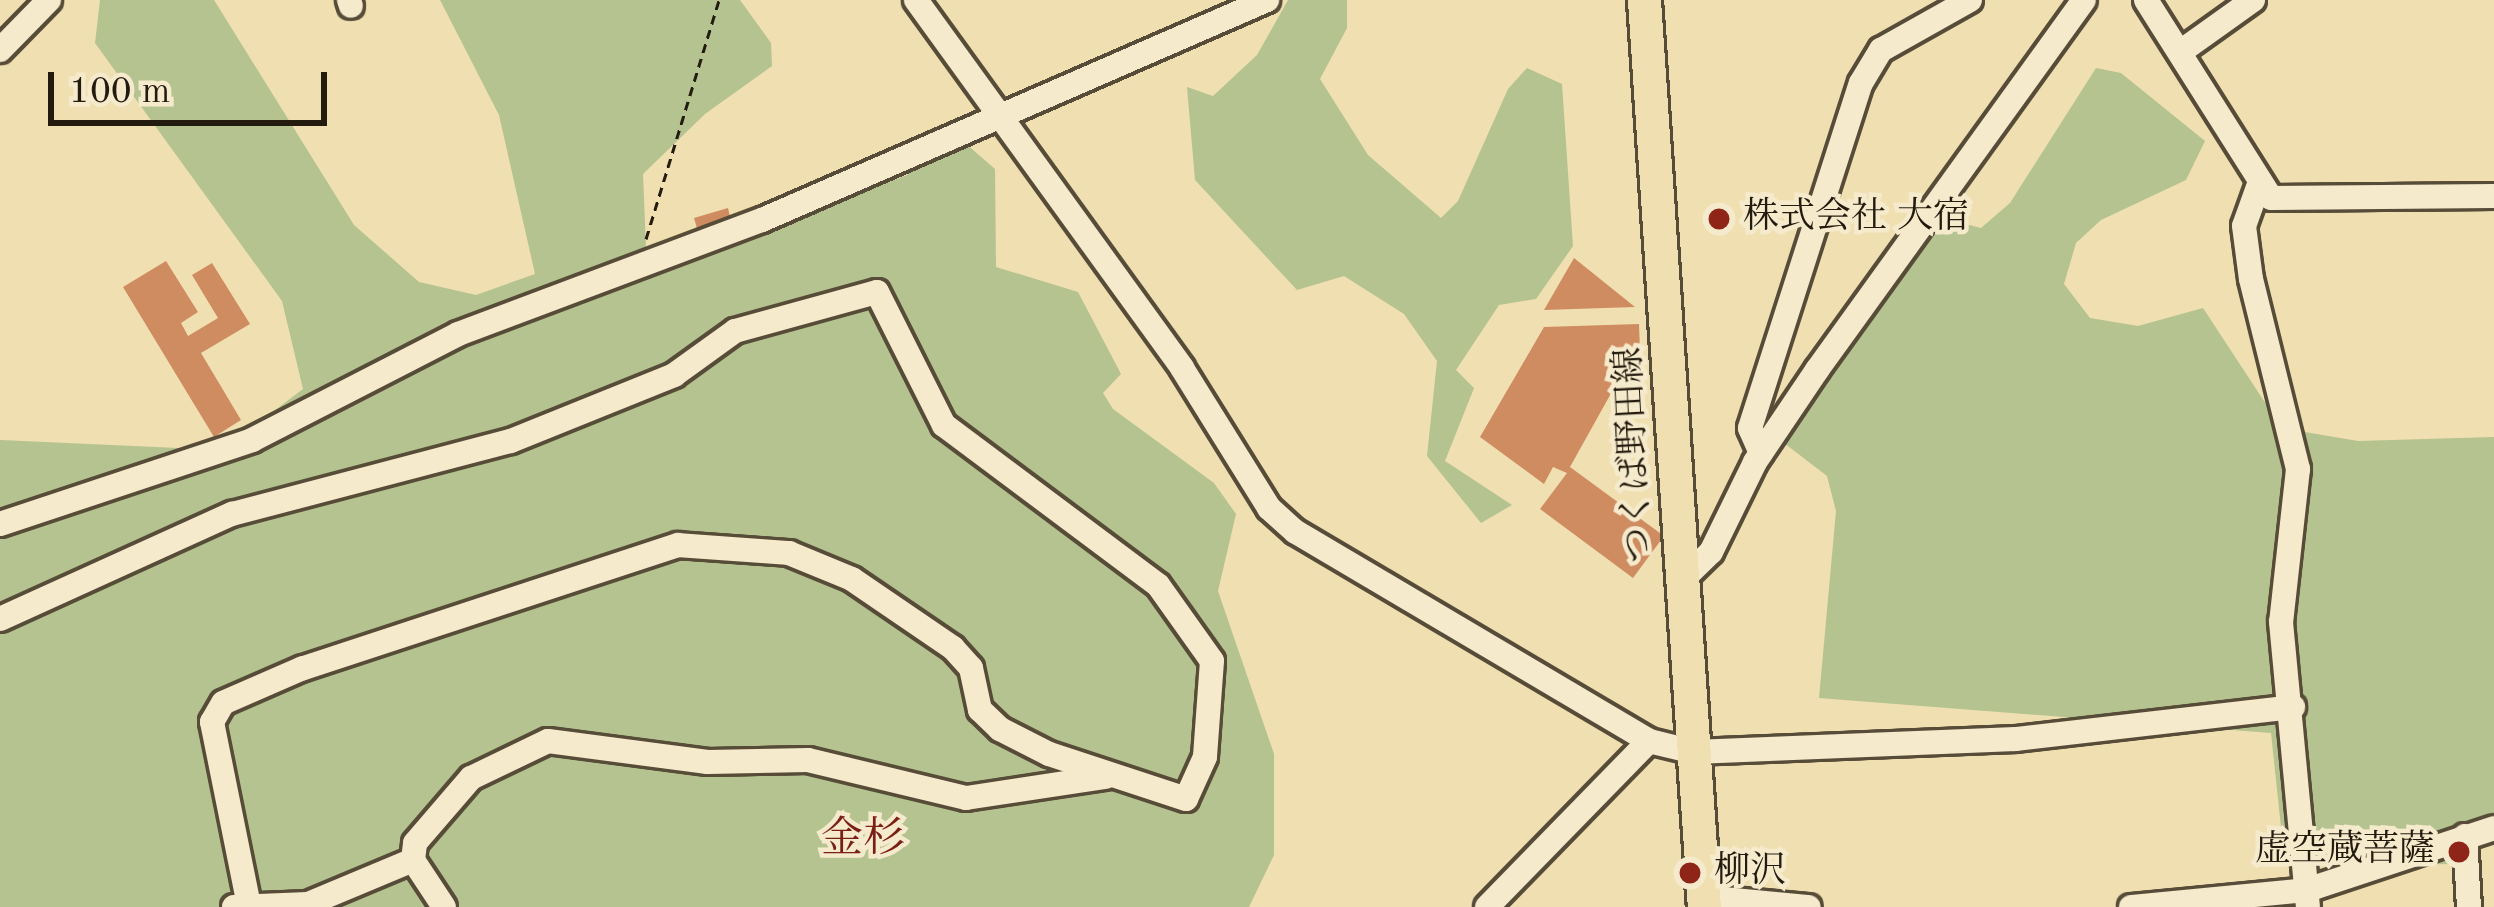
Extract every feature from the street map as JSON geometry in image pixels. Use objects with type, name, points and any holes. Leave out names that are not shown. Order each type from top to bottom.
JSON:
[{"type":"main road","name":"つくば野田線","points":[[1644,0],[1703,902]]},
{"type":"street","points":[[0,50],[49,0]]},
{"type":"street","points":[[916,0],[1007,118],[1269,508],[1649,741],[1694,752],[2016,739],[2293,707]]},
{"type":"street","points":[[0,524],[252,440],[458,334],[1007,118],[1267,0]]},
{"type":"street","points":[[1682,580],[1712,552],[1761,453],[2084,0]]},
{"type":"street","points":[[2146,0],[2183,50],[2258,187],[2293,203],[2494,196]]},
{"type":"street","points":[[2183,50],[2253,0]]},
{"type":"street","points":[[1761,453],[1750,428],[1861,83],[1881,50],[1958,3]]},
{"type":"street","points":[[2258,187],[2244,226],[2251,279],[2298,469],[2282,582],[2308,898]]},
{"type":"street","points":[[0,620],[232,514],[511,441],[674,375],[735,332],[877,292],[944,425],[1159,585],[1206,646],[1215,676],[1198,784],[1186,799],[1108,776],[1000,729],[980,710],[971,668],[953,647],[852,579],[790,553],[678,545],[304,668],[223,704],[212,722],[249,906]]},
{"type":"street","points":[[444,907],[412,860],[415,843],[471,778],[548,741],[692,760],[808,760],[966,798],[1108,776]]},
{"type":"street","points":[[1486,907],[1649,741]]},
{"type":"street","points":[[2131,907],[2308,898],[2494,828]]},
{"type":"street","points":[[2465,836],[2469,907]]},
{"type":"street","points":[[232,907],[340,895],[412,860]]},
{"type":"street","points":[[1703,902],[1809,907]]},
{"type":"path","points":[[636,267],[718,0]]},
{"type":"green space","points":[[100,0],[214,0],[354,225],[419,282],[476,295],[535,274],[499,115],[440,0],[740,0],[771,43],[772,66],[705,114],[643,174],[647,274],[907,175],[957,136],[995,169],[996,267],[1078,292],[1121,374],[1103,393],[1113,409],[1214,483],[1236,514],[1218,591],[1274,754],[1274,855],[1249,907],[0,907],[0,535],[152,478],[39,496],[0,523],[0,440],[222,450],[303,389],[282,301],[95,43]]},
{"type":"green space","points":[[1288,0],[1347,0],[1347,28],[1320,79],[1368,155],[1441,218],[1458,201],[1508,89],[1527,68],[1562,84],[1573,246],[1536,299],[1499,305],[1456,370],[1474,388],[1445,461],[1512,505],[1481,523],[1427,456],[1437,361],[1404,314],[1344,276],[1297,290],[1195,180],[1187,87],[1213,96],[1257,55]]},
{"type":"green space","points":[[2096,68],[2121,73],[2205,141],[2186,180],[2101,220],[2076,243],[2064,284],[2090,318],[2138,326],[2203,308],[2264,401],[2305,432],[2358,441],[2494,437],[2494,823],[2471,831],[2468,864],[2285,865],[2271,733],[1819,698],[1836,511],[1827,476],[1784,443],[1882,306],[1918,212],[1981,228],[2010,203]]},
{"type":"building","points":[[728,208],[731,221],[699,235],[694,218]]},
{"type":"building","points":[[1574,258],[1635,307],[1544,310]]},
{"type":"building","points":[[166,261],[198,312],[181,323],[188,336],[218,318],[192,275],[212,263],[250,324],[201,353],[241,420],[214,437],[123,287]]},
{"type":"building","points":[[1639,324],[1640,351],[1629,351],[1632,393],[1614,394],[1614,388],[1570,467],[1664,536],[1633,578],[1540,509],[1567,473],[1553,467],[1544,484],[1480,437],[1544,327]]},
{"type":"place","name":"株式会社 大宿","points":[[1719,219]]},
{"type":"place","name":"虚空蔵菩薩","points":[[2459,852]]},
{"type":"place","name":"柳沢","points":[[1690,873]]},
{"type":"district","name":"金杉","points":[[863,840]]}]
